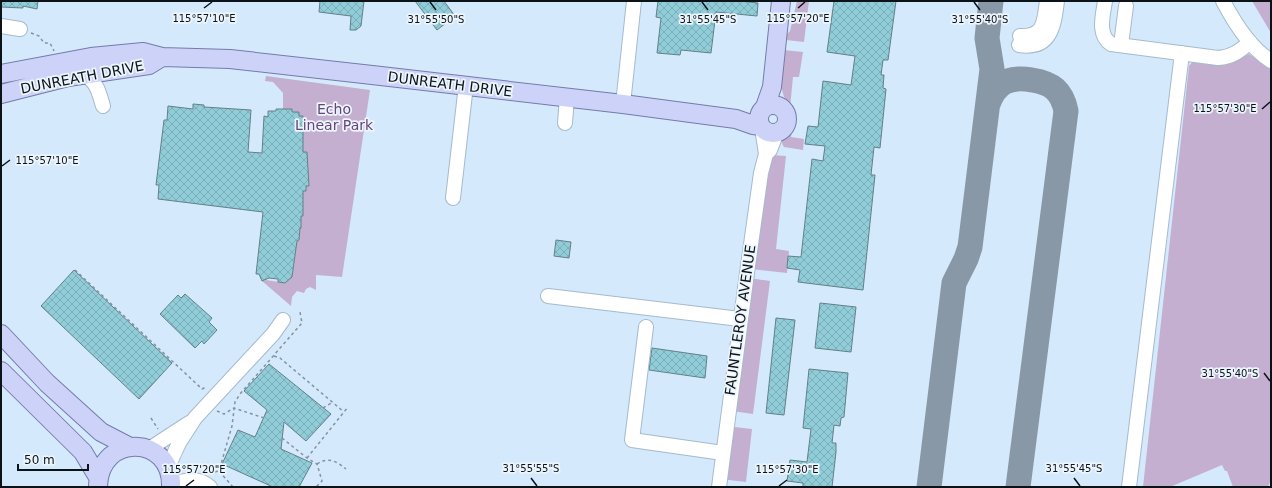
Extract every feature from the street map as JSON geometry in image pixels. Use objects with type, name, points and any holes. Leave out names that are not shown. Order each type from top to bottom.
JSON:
[{"type":"main road","points":[[768,118],[781,1]]},
{"type":"main road","name":"DUNREATH DRIVE","points":[[1,74],[91,57],[143,52],[162,57],[230,59],[463,85],[736,119],[768,118]]},
{"type":"main road","name":"DUNREATH DRIVE","points":[[1,94],[84,75],[149,65],[162,57]]},
{"type":"main road","points":[[1,334],[47,383],[101,432],[130,446],[149,449],[163,460],[171,482]]},
{"type":"main road","points":[[1,371],[83,452],[98,482]]},
{"type":"main road","points":[[98,482],[102,466],[109,456],[118,450],[130,446]]},
{"type":"street","points":[[623,104],[634,1]]},
{"type":"street","points":[[1047,1],[1044,22],[1041,29],[1033,35],[1019,40],[1033,46],[1050,34],[1054,25],[1057,1]]},
{"type":"street","points":[[1105,1],[1102,30],[1104,36],[1112,44],[1218,58],[1228,57],[1235,54],[1246,36]]},
{"type":"street","points":[[1216,1],[1224,13],[1232,18]]},
{"type":"street","points":[[1223,1],[1232,18],[1246,36],[1271,61]]},
{"type":"street","points":[[1231,1],[1246,36]]},
{"type":"street","points":[[1121,45],[1126,6]]},
{"type":"street","points":[[1,26],[20,29]]},
{"type":"street","points":[[1129,487],[1182,53]]},
{"type":"street","points":[[84,75],[91,79],[97,86],[102,102],[105,82],[117,69]]},
{"type":"street","points":[[450,197],[463,85]]},
{"type":"street","points":[[564,123],[567,97]]},
{"type":"street","name":"FAUNTLEROY AVENUE","points":[[719,487],[740,319],[761,173],[766,154],[770,150],[768,118]]},
{"type":"street","points":[[548,296],[740,319]]},
{"type":"street","points":[[149,449],[195,418],[273,334],[283,320]]},
{"type":"street","points":[[646,327],[632,440],[723,453]]},
{"type":"street","points":[[195,418],[179,442],[171,482],[205,481]]},
{"type":"path","points":[[20,29],[39,36],[44,43],[50,43],[56,55]]},
{"type":"path","points":[[74,270],[202,390],[204,388]]},
{"type":"path","points":[[219,471],[232,426],[234,408],[240,394],[302,323],[300,312]]},
{"type":"path","points":[[274,356],[280,358],[344,412]]},
{"type":"path","points":[[323,408],[333,402]]},
{"type":"path","points":[[207,406],[211,410],[224,414],[234,408],[264,418]]},
{"type":"path","points":[[307,458],[348,407]]},
{"type":"path","points":[[151,418],[160,433]]},
{"type":"path","points":[[282,438],[317,464],[322,481],[316,487]]},
{"type":"path","points":[[317,464],[329,460],[337,462],[346,469]]},
{"type":"path","points":[[205,481],[208,473],[219,471]]},
{"type":"path","points":[[219,471],[233,487]]},
{"type":"green space","points":[[797,1],[809,1],[804,42],[786,40],[787,34],[790,31]]},
{"type":"green space","points":[[1252,1],[1271,1],[1271,33]]},
{"type":"green space","points":[[783,50],[803,52],[799,77],[793,77],[790,108],[783,94],[781,80]]},
{"type":"green space","points":[[1249,54],[1271,69],[1271,480],[1268,487],[1233,487],[1227,471],[1225,471],[1222,465],[1170,487],[1143,487],[1189,66],[1194,60],[1234,61]]},
{"type":"green space","name":"Echo Linear Park","points":[[266,76],[370,90],[342,277],[316,275],[316,290],[310,287],[306,289],[304,293],[297,291],[292,297],[291,306],[262,281],[266,280],[285,283],[292,277],[297,241],[299,240],[300,231],[297,229],[301,228],[301,219],[299,217],[303,215],[303,202],[294,200],[306,186],[309,186],[308,176],[305,176],[307,152],[303,152],[303,116],[299,116],[299,112],[292,112],[291,109],[283,109],[283,93],[273,82],[265,81]]},
{"type":"green space","points":[[792,131],[791,137],[804,139],[803,150],[784,147],[782,139],[784,135]]},
{"type":"green space","points":[[771,155],[786,156],[776,249],[789,251],[787,273],[751,269]]},
{"type":"green space","points":[[749,278],[770,281],[753,414],[732,411]]},
{"type":"green space","points":[[726,426],[752,429],[746,482],[720,479]]},
{"type":"building","points":[[1,1],[38,1],[37,9],[23,6],[23,8],[1,7]]},
{"type":"building","points":[[320,1],[364,1],[361,26],[356,30],[350,30],[351,16],[319,12]]},
{"type":"building","points":[[415,1],[444,1],[455,16],[437,30]]},
{"type":"building","points":[[658,1],[740,1],[758,3],[757,16],[716,12],[711,53],[681,50],[680,55],[657,53],[661,18],[656,17]]},
{"type":"building","points":[[834,1],[896,1],[888,60],[883,60],[881,75],[884,75],[883,88],[886,89],[880,148],[874,147],[871,175],[875,175],[863,290],[798,282],[800,270],[787,268],[788,256],[801,257],[812,159],[823,161],[825,146],[805,144],[808,126],[818,127],[823,81],[851,85],[855,56],[827,52]]},
{"type":"building","points":[[193,104],[204,105],[204,107],[251,110],[248,152],[262,153],[264,116],[268,117],[268,111],[276,111],[276,109],[292,109],[292,112],[299,112],[299,116],[303,116],[303,152],[307,152],[309,186],[306,186],[306,191],[303,191],[303,216],[301,216],[301,228],[299,240],[297,241],[292,277],[285,283],[278,282],[278,279],[269,278],[262,281],[259,274],[256,274],[263,212],[158,199],[159,185],[156,185],[164,120],[167,120],[168,106],[193,109]]},
{"type":"building","points":[[556,240],[571,242],[569,258],[554,256]]},
{"type":"building","points":[[74,270],[172,363],[139,399],[41,306]]},
{"type":"building","points":[[185,294],[212,318],[209,322],[217,330],[204,344],[202,341],[195,348],[160,314],[178,295],[181,298]]},
{"type":"building","points":[[820,303],[856,307],[851,352],[815,348]]},
{"type":"building","points":[[776,318],[795,320],[784,415],[766,413]]},
{"type":"building","points":[[652,348],[707,356],[705,378],[649,370]]},
{"type":"building","points":[[269,364],[331,414],[306,441],[284,422],[281,449],[312,463],[299,487],[273,487],[222,464],[238,430],[255,437],[267,410],[244,391]]},
{"type":"building","points":[[809,369],[848,373],[844,417],[841,418],[840,426],[834,425],[832,443],[836,443],[836,452],[832,487],[803,487],[803,483],[787,481],[790,460],[807,462],[811,429],[803,428]]},
{"type":"taxiway","points":[[929,487],[954,283],[966,259],[970,247],[992,69],[987,38],[991,1]]},
{"type":"taxiway","points":[[988,104],[995,90],[1005,82],[1024,79],[1039,81],[1055,89],[1062,98],[1066,111],[1018,487]]}]
